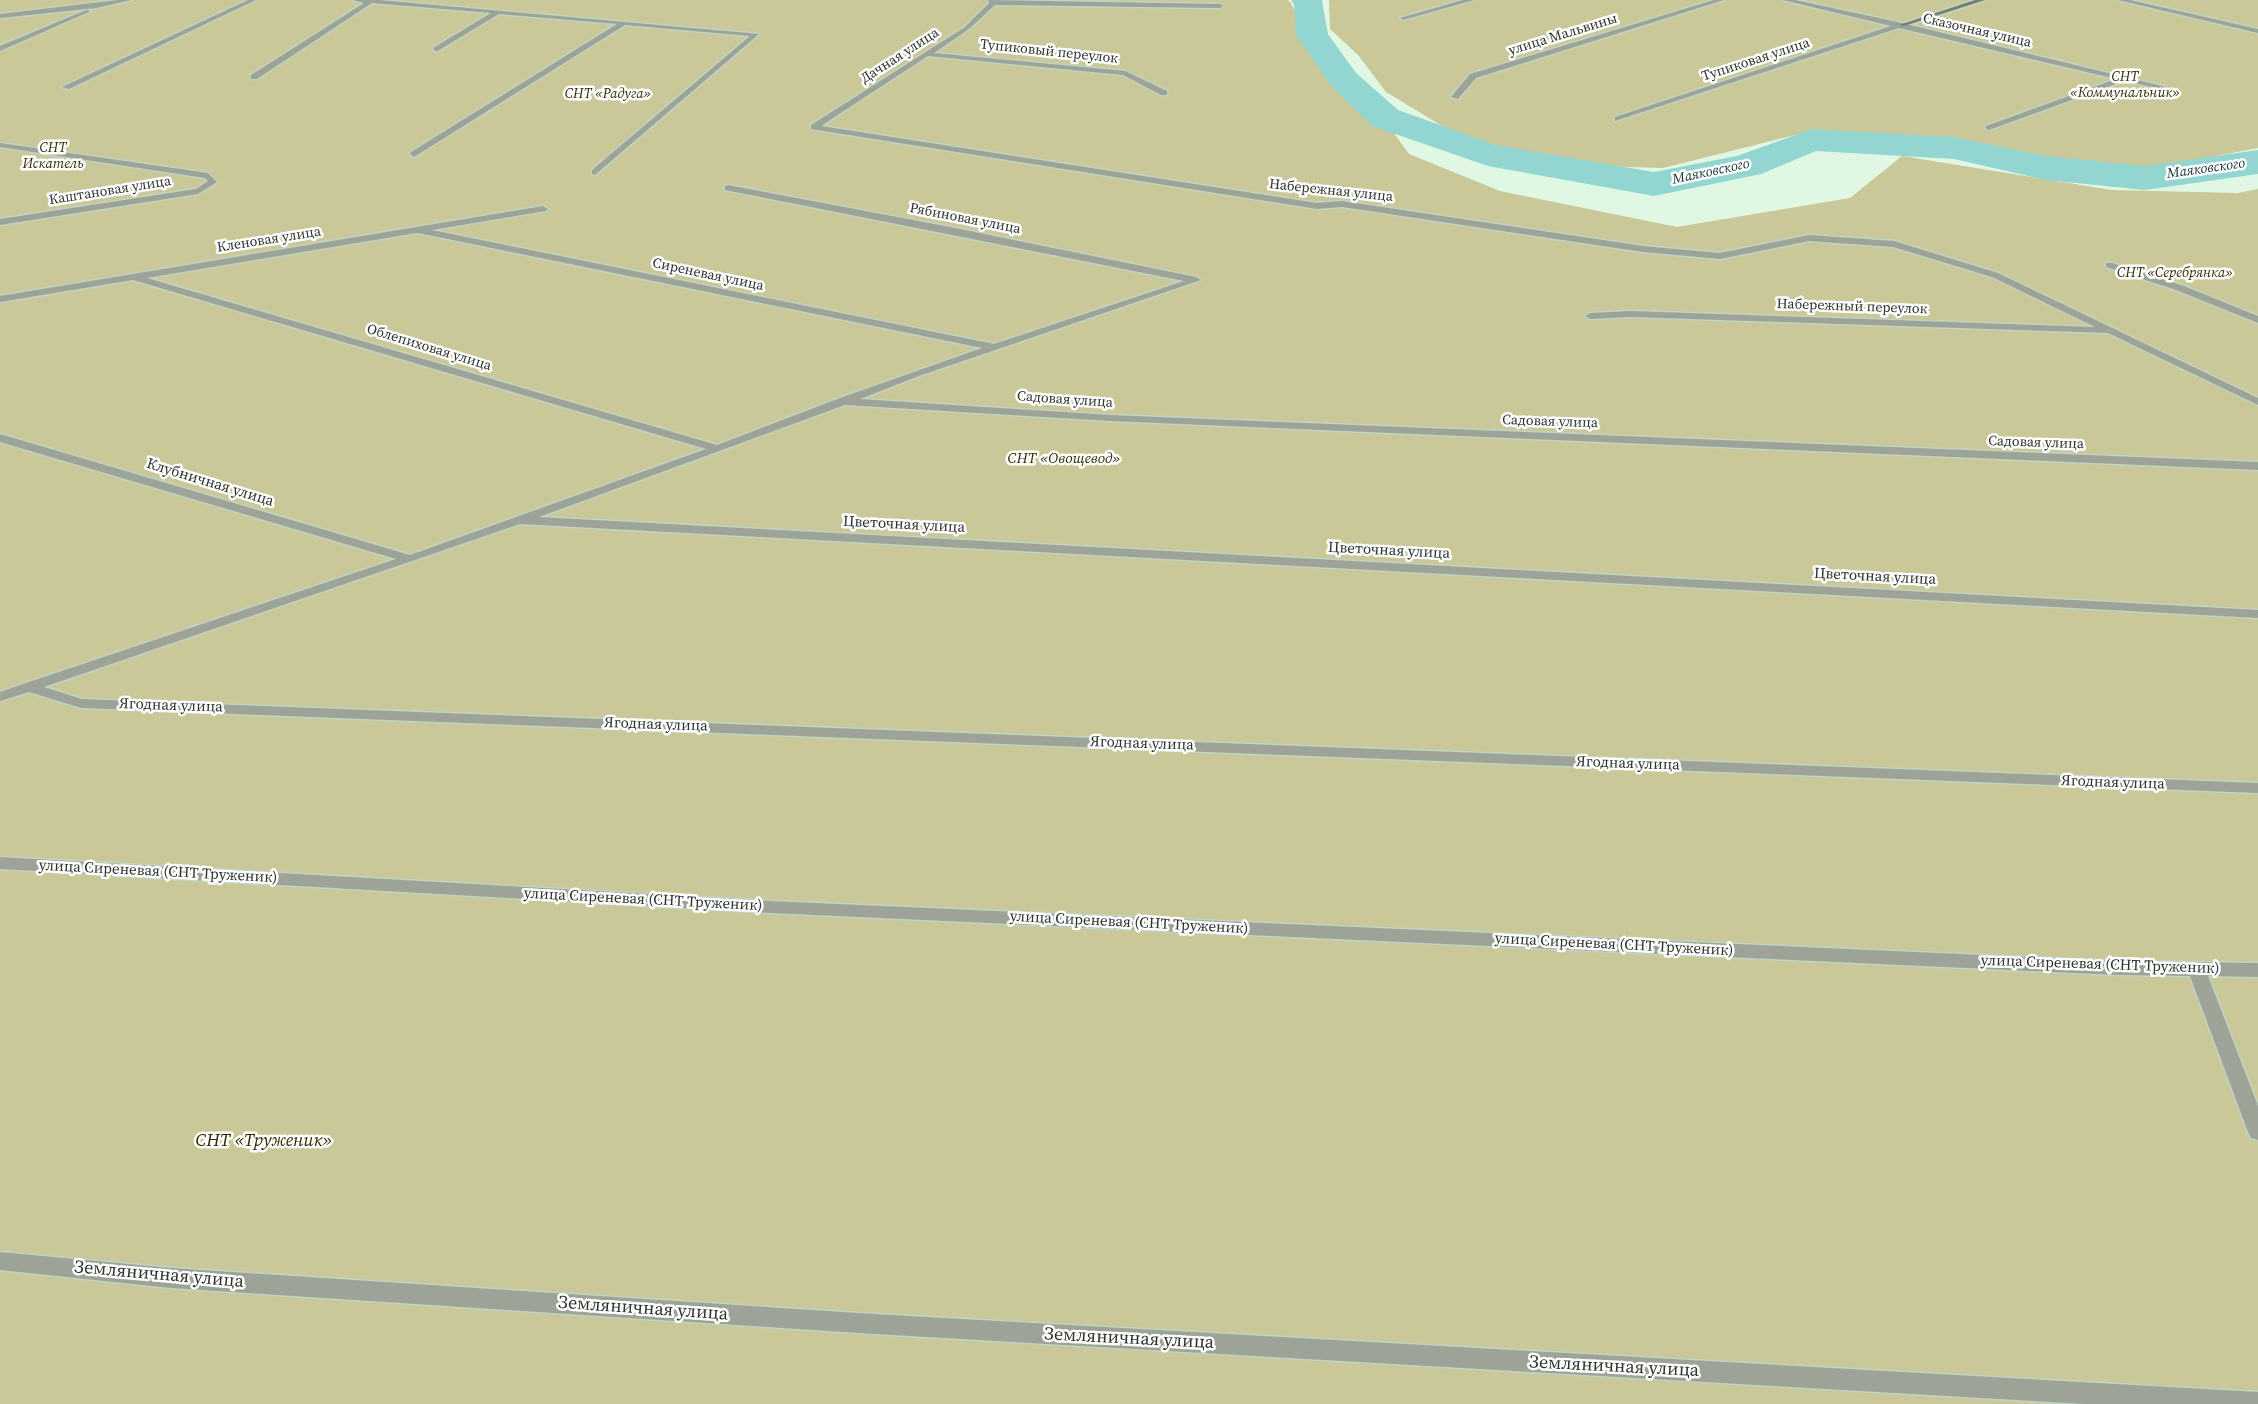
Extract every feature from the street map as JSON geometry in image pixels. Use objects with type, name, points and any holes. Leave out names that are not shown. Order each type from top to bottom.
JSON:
[{"type":"street","points":[[0,16],[96,6],[129,0]]},
{"type":"street","points":[[66,87],[253,0]]},
{"type":"street","points":[[356,0],[756,34],[595,172]]},
{"type":"street","points":[[1403,18],[1471,0]]},
{"type":"street","name":"улица Мальвины","points":[[1455,97],[1473,76],[1721,0]]},
{"type":"street","name":"Сказочная улица","points":[[1786,0],[2162,87]]},
{"type":"street","points":[[1902,26],[1982,0]]},
{"type":"street","points":[[2121,0],[2258,31]]},
{"type":"street","points":[[992,1],[1220,6]]},
{"type":"street","name":"Дачная улица","points":[[814,128],[967,28],[992,1]]},
{"type":"street","points":[[255,77],[370,2]]},
{"type":"street","points":[[0,50],[96,6]]},
{"type":"street","points":[[436,50],[498,12]]},
{"type":"street","points":[[414,154],[622,24]]},
{"type":"street","name":"Тупиковая улица","points":[[1618,119],[1902,26]]},
{"type":"street","name":"Тупиковый переулок","points":[[926,54],[1125,73],[1164,93]]},
{"type":"street","points":[[1989,128],[2124,78]]},
{"type":"street","name":"Набережная улица","points":[[814,128],[1317,206],[1342,204],[1643,249],[1720,256],[1809,238],[1894,244],[1995,276],[2258,402]]},
{"type":"street","name":"Каштановая улица","points":[[0,145],[208,176],[213,183],[198,191],[0,222]]},
{"type":"street","name":"Рябиновая улица","points":[[728,188],[1196,280],[992,347]]},
{"type":"street","name":"Кленовая улица","points":[[0,299],[543,208]]},
{"type":"street","name":"Сиреневая улица","points":[[418,230],[992,347]]},
{"type":"street","points":[[2109,265],[2180,288],[2258,320]]},
{"type":"street","name":"Облепиховая улица","points":[[131,276],[718,449]]},
{"type":"street","name":"Набережный переулок","points":[[1590,316],[1631,314],[2113,331]]},
{"type":"street","points":[[0,697],[410,559],[718,449],[841,401],[992,347]]},
{"type":"street","name":"Садовая улица","points":[[841,401],[1121,418],[2258,466]]},
{"type":"street","name":"Клубничная улица","points":[[0,438],[410,559]]},
{"type":"street","name":"Цветочная улица","points":[[519,520],[2258,614]]},
{"type":"street","name":"Ягодная улица","points":[[28,687],[81,703],[2258,788]]},
{"type":"street","name":"улица Сиреневая (СНТ Труженик)","points":[[0,863],[783,908],[2118,968],[2258,970]]},
{"type":"street","points":[[2196,968],[2258,1132]]},
{"type":"street","name":"Земляничная улица","points":[[0,1260],[171,1278],[873,1324],[2258,1403]]},
{"type":"green space","points":[[0,0],[1288,0],[1324,69],[1357,92],[1388,125],[1409,154],[1500,191],[1677,227],[1850,198],[1902,156],[2112,190],[2238,193],[2258,189],[2258,1404],[0,1404]]},
{"type":"green space","name":"СНТ «Коммунальник»","points":[[1329,0],[2258,0],[2258,148],[2131,172],[2025,159],[1936,138],[1815,130],[1663,168],[1625,167],[1531,154],[1457,135],[1386,92],[1358,55],[1330,29]]},
{"type":"waterway","name":"Маяковского","points":[[1306,0],[1309,2],[1312,35],[1344,80],[1385,118],[1488,155],[1654,184],[1747,166],[1812,140],[1954,148],[2046,168],[2145,178],[2258,162]]},
{"type":"park label","name":"СНТ «Радуга»","points":[[608,94]]},
{"type":"park label","name":"СНТ Искатель","points":[[53,156]]},
{"type":"park label","name":"СНТ «Серебрянка»","points":[[2175,273]]},
{"type":"park label","name":"СНТ «Овощевод»","points":[[1064,459]]},
{"type":"park label","name":"СНТ «Труженик»","points":[[264,1141]]}]
